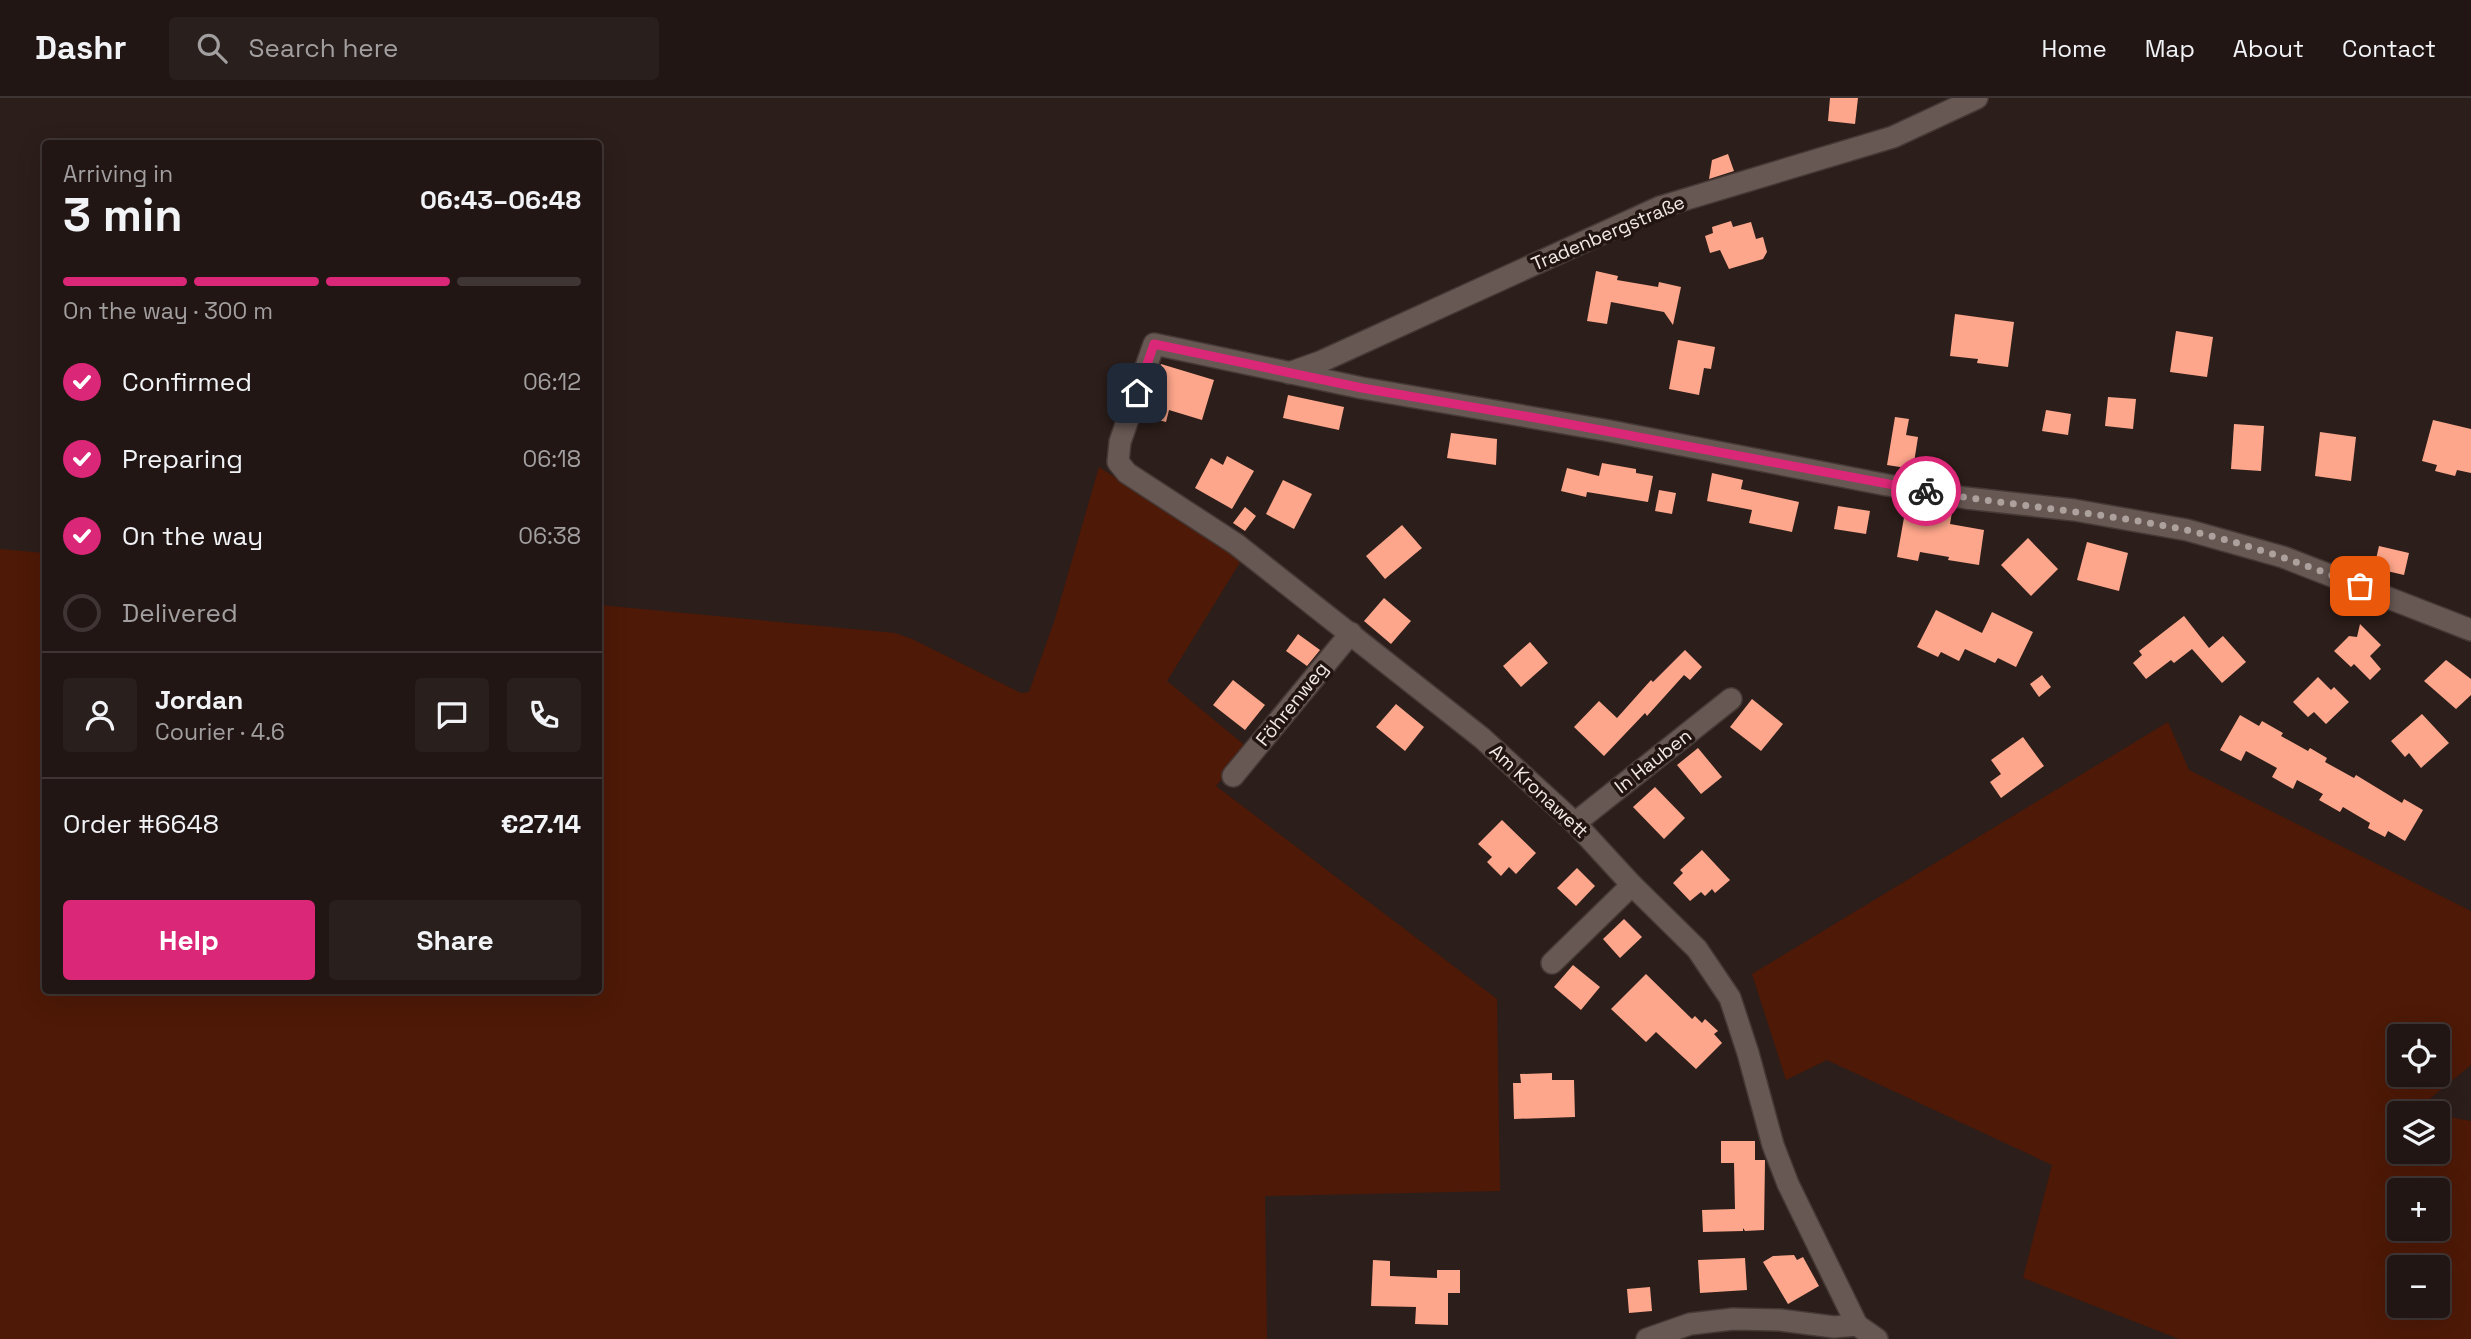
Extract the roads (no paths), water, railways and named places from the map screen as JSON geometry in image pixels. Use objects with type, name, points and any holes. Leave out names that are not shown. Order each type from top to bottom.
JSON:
[{"type":"street","name":"Tradenbergstraße","points":[[1287,374],[1660,207],[1893,137],[1977,98]]},
{"type":"street","name":"Am Kronawett","points":[[1287,374],[1154,344],[1120,442],[1118,462],[1127,473],[1236,544],[1482,738],[1575,822],[1632,885],[1697,949],[1730,998],[1773,1145],[1788,1184],[1857,1325],[1877,1339]]},
{"type":"street","points":[[1356,345],[1352,354],[1352,366],[1355,378],[1362,388]]},
{"type":"street","points":[[1287,374],[1542,419],[1887,485],[1966,498],[2074,510],[2187,530],[2295,561],[2471,630]]},
{"type":"street","name":"Föhrenweg","points":[[1233,776],[1351,633]]},
{"type":"street","name":"In Hauben","points":[[1575,822],[1731,699]]},
{"type":"street","points":[[1552,963],[1632,885]]},
{"type":"street","points":[[1647,1339],[1733,1319],[1780,1320],[1834,1327],[1857,1325]]}]
